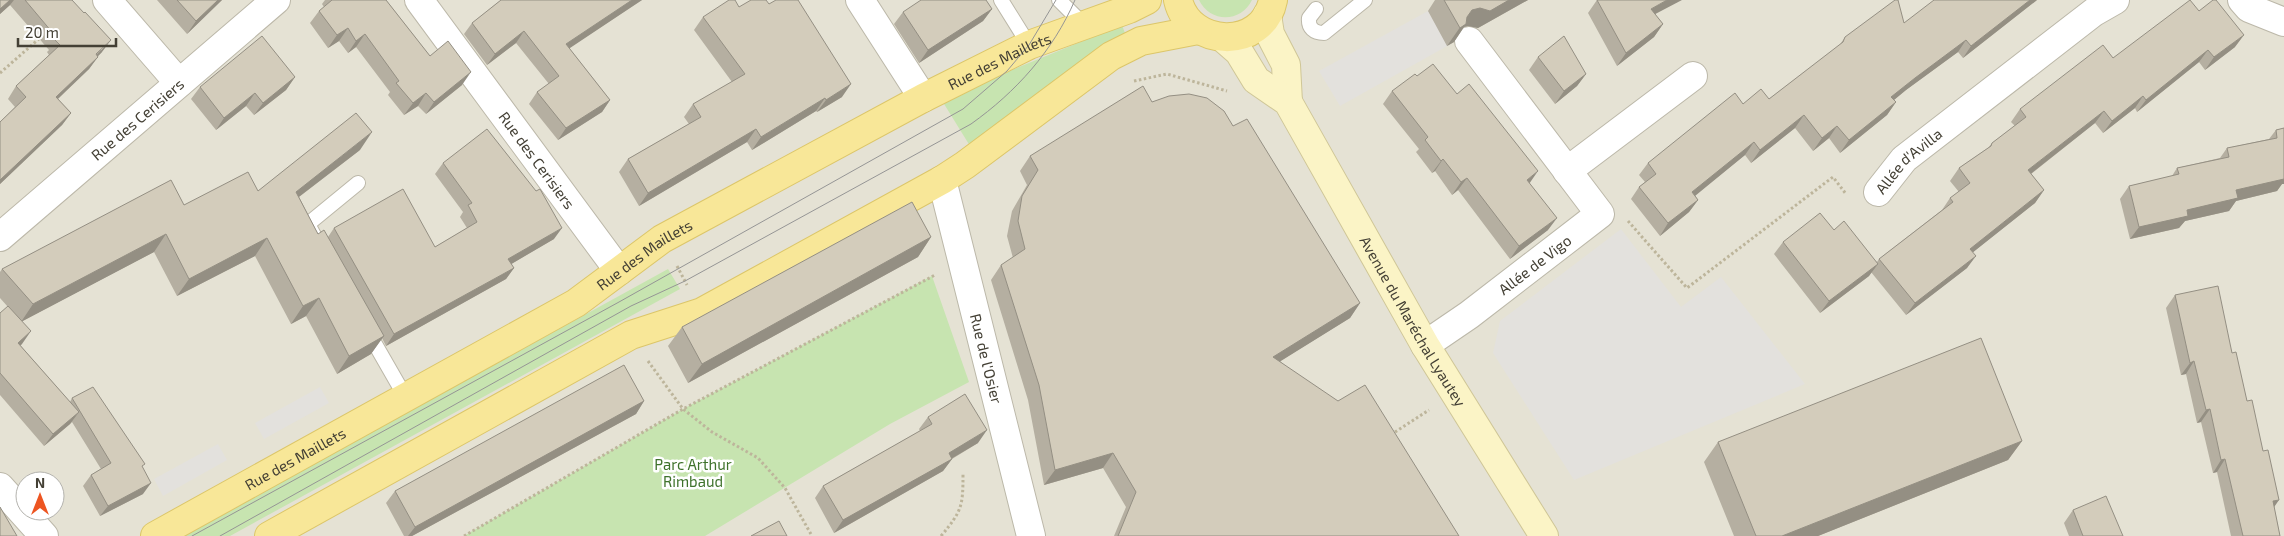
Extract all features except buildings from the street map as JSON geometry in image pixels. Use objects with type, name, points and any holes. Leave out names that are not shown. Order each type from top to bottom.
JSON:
[{"type":"main road","name":"Rue des Maillets","points":[[155,536],[588,297],[662,239],[924,98],[1029,45],[1147,0]]},
{"type":"main road","points":[[1178,0],[1186,18],[1210,34]]},
{"type":"main road","points":[[269,536],[631,336],[702,312],[942,180],[965,166],[1111,56],[1141,41],[1210,34],[1236,37],[1250,32],[1270,8]]},
{"type":"street","points":[[107,0],[179,83]]},
{"type":"street","name":"Rue des Cerisiers","points":[[0,237],[276,0]]},
{"type":"street","name":"Rue des Cerisiers","points":[[420,0],[619,271]]},
{"type":"street","points":[[860,0],[924,98]]},
{"type":"street","name":"Allée d'Avilla","points":[[1878,192],[1904,160],[2094,12],[2115,0]]},
{"type":"street","points":[[2242,0],[2249,8],[2284,22]]},
{"type":"street","name":"Avenue du Maréchal Lyautey","points":[[1270,8],[1270,34],[1286,65],[1288,102]]},
{"type":"street","name":"Avenue du Maréchal Lyautey","points":[[1210,34],[1240,52],[1256,80],[1288,102],[1425,345],[1544,536]]},
{"type":"street","points":[[1469,41],[1600,214]]},
{"type":"street","points":[[1568,171],[1693,76]]},
{"type":"street","name":"Rue de l'Osier","points":[[942,180],[1031,536]]},
{"type":"street","name":"Allée de Vigo","points":[[1425,345],[1469,315],[1600,214]]},
{"type":"street","points":[[0,487],[44,536]]},
{"type":"lane","points":[[1001,0],[1029,45]]},
{"type":"lane","points":[[1059,0],[1084,25]]},
{"type":"lane","points":[[1316,9],[1309,18],[1310,26],[1316,32],[1324,34],[1366,0]]},
{"type":"lane","points":[[323,250],[308,224],[358,183]]},
{"type":"lane","points":[[362,320],[406,398]]},
{"type":"path","points":[[0,73],[48,30]]},
{"type":"path","points":[[1132,82],[1167,74],[1231,92]]},
{"type":"path","name":"Allée d'Avilla","points":[[1600,214],[1621,212],[1687,288],[1833,177],[1858,207],[1878,192]]},
{"type":"path","points":[[662,239],[702,312]]},
{"type":"path","points":[[464,536],[683,409],[962,260]]},
{"type":"path","points":[[631,336],[683,409],[712,432],[758,458],[785,488],[812,536]]},
{"type":"path","points":[[1395,432],[1454,393]]},
{"type":"path","points":[[941,536],[959,514],[963,496],[963,474]]},
{"type":"shaded area","points":[[0,0],[2284,0],[2284,536],[0,536]]},
{"type":"shaded area","points":[[1428,11],[1449,45],[1340,106],[1319,71]]},
{"type":"shaded area","points":[[1621,229],[1681,307],[1721,277],[1805,384],[1574,480],[1493,353],[1500,321]]},
{"type":"shaded area","points":[[320,387],[329,403],[264,439],[255,423]]},
{"type":"shaded area","points":[[218,444],[227,460],[163,496],[154,479]]},
{"type":"green space","points":[[1199,0],[1252,0],[1241,13],[1226,17],[1210,13]]},
{"type":"green space","points":[[1122,25],[1126,36],[970,146],[941,99]]},
{"type":"green space","points":[[668,269],[680,289],[230,536],[182,536]]},
{"type":"green space","name":"Parc Arthur Rimbaud","points":[[932,276],[969,382],[890,424],[705,536],[464,536],[683,409]]},
{"type":"tram line","points":[[192,536],[619,302],[963,109],[1007,71],[1029,45],[1056,0]]},
{"type":"tram line","points":[[220,536],[631,306],[685,281],[971,124],[1003,98],[1032,69],[1056,36],[1075,0]]}]
